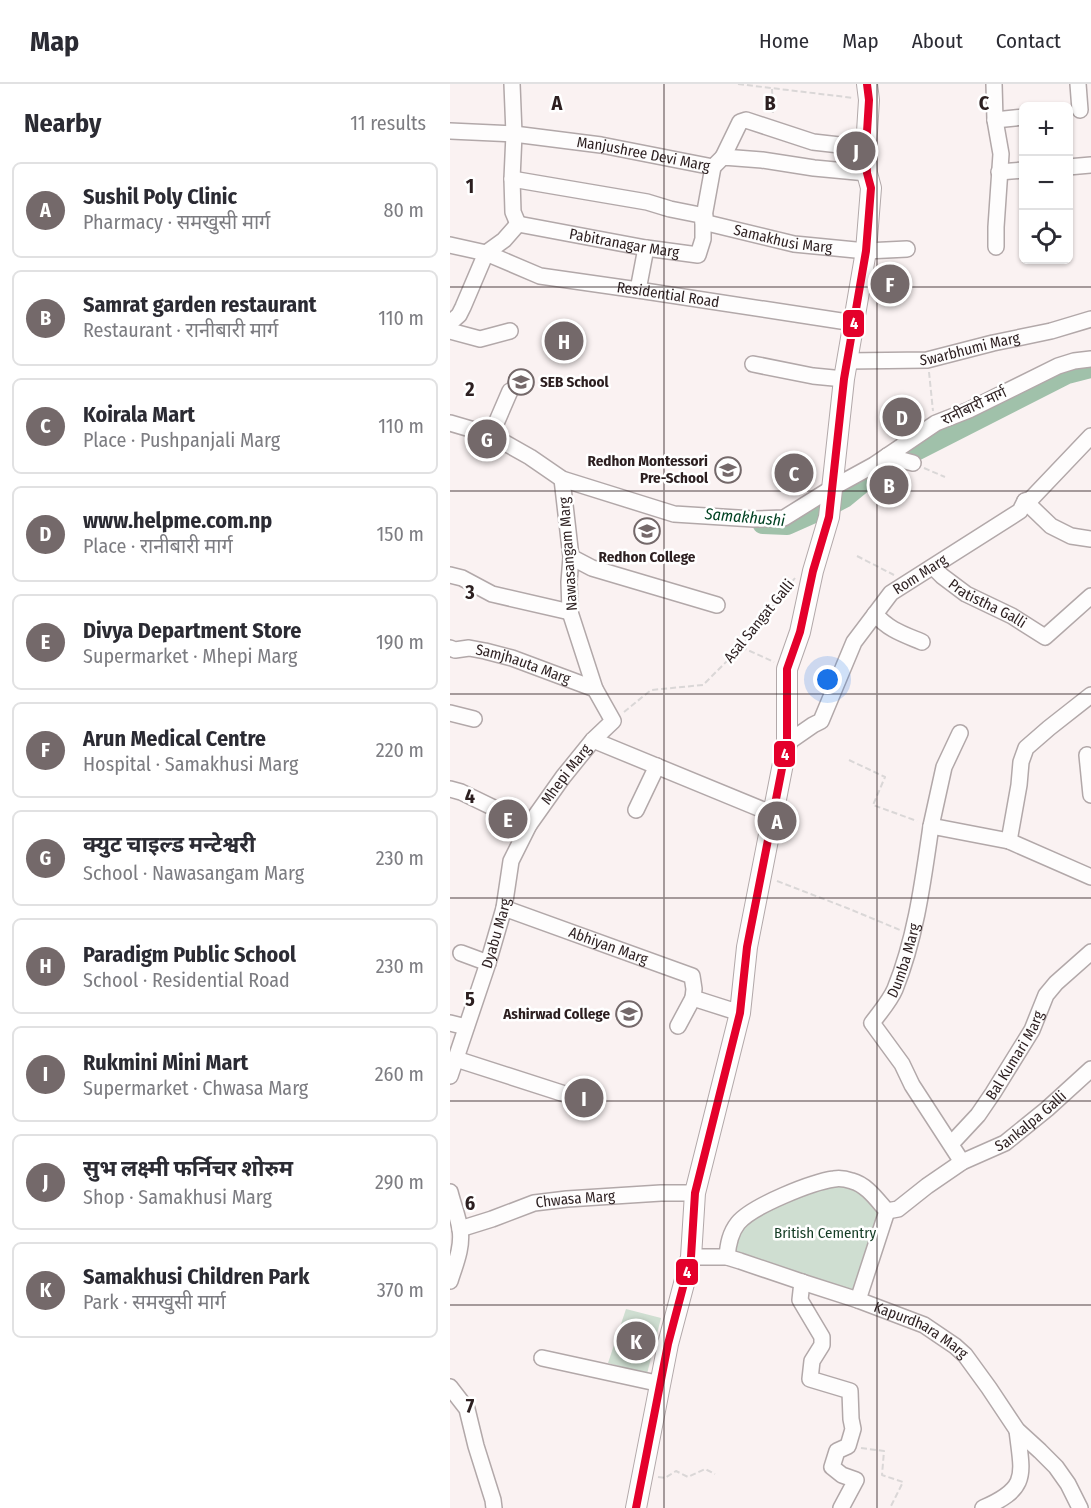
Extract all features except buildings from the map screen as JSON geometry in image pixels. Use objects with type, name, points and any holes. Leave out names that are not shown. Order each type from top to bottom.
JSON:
[{"type":"main road","points":[[636,1508],[668,1344],[691,1257],[695,1193],[740,1013],[747,947],[787,743],[787,669],[800,632],[828,517],[846,370],[866,251],[871,188],[867,173],[866,148],[868,92]]},
{"type":"street","points":[[450,323],[459,315],[486,253],[504,240],[518,224],[513,212],[512,84]]},
{"type":"street","points":[[994,84],[995,120],[1001,154],[996,247]]},
{"type":"street","points":[[1078,84],[1080,110]]},
{"type":"street","points":[[995,120],[1019,117]]},
{"type":"street","points":[[512,179],[647,202],[704,219],[718,162],[743,120],[813,142],[866,148]]},
{"type":"street","name":"Manjushree Devi Marg","points":[[450,131],[514,134],[718,162],[762,160],[867,173]]},
{"type":"street","points":[[1073,167],[1091,165]]},
{"type":"street","points":[[999,172],[1019,170]]},
{"type":"street","name":"Pabitranagar Marg","points":[[518,224],[646,248],[698,255],[703,239],[704,219]]},
{"type":"street","name":"Samakhusi Marg","points":[[704,219],[794,244],[866,251],[907,249]]},
{"type":"street","name":"Residential Road","points":[[450,245],[486,253],[540,276],[854,323]]},
{"type":"street","points":[[638,290],[646,248]]},
{"type":"street","name":"Swarbhumi Marg","points":[[753,364],[813,376],[927,360],[1051,331],[1091,319]]},
{"type":"street","points":[[450,331],[480,339],[510,331]]},
{"type":"street","name":"रानीबारी मार्ग","points":[[562,479],[674,514],[754,519],[784,518],[832,491],[936,423],[969,410],[1058,366],[1091,359]]},
{"type":"street","points":[[491,435],[510,391]]},
{"type":"street","name":"Nawasangam Marg","points":[[450,423],[491,435],[530,457],[562,479],[571,557],[570,612],[595,689],[613,721]]},
{"type":"street","name":"Rom Marg","points":[[787,743],[821,721],[854,642],[891,593],[1020,511],[1025,501],[1031,499],[1091,436]]},
{"type":"street","points":[[887,456],[913,463]]},
{"type":"street","points":[[1025,501],[1051,526],[1071,536],[1091,538]]},
{"type":"street","points":[[571,557],[592,568],[717,605]]},
{"type":"street","name":"Pratistha Galli","points":[[933,567],[966,594],[1012,616],[1045,637],[1091,596]]},
{"type":"street","points":[[450,575],[462,578],[492,594],[570,612]]},
{"type":"street","points":[[875,614],[894,631],[922,642]]},
{"type":"street","name":"Samjhauta Marg","points":[[450,648],[455,650],[469,648],[512,657],[595,689]]},
{"type":"street","points":[[1009,842],[1021,762],[1026,748],[1091,695]]},
{"type":"street","points":[[450,713],[474,719]]},
{"type":"street","points":[[593,740],[613,721]]},
{"type":"street","name":"Dumba Marg","points":[[951,1144],[912,1084],[902,1064],[872,1023],[894,990],[912,935],[944,766],[960,733]]},
{"type":"street","name":"Mhepi Marg","points":[[528,825],[593,740],[773,814]]},
{"type":"street","points":[[1087,755],[1091,795]]},
{"type":"street","points":[[636,810],[657,766]]},
{"type":"street","points":[[450,789],[528,825]]},
{"type":"street","name":"Dyabu Marg","points":[[450,1076],[504,909],[511,861],[528,825]]},
{"type":"street","points":[[931,826],[1009,842],[1091,877],[1091,871]]},
{"type":"street","name":"Abhiyan Marg","points":[[504,909],[692,976],[693,998]]},
{"type":"street","name":"Bal Kumari Marg","points":[[951,1144],[978,1115],[993,1093],[1032,1030],[1046,995],[1091,952]]},
{"type":"street","points":[[461,953],[488,963]]},
{"type":"street","points":[[678,1026],[693,998],[740,1013]]},
{"type":"street","points":[[450,1023],[466,1027]]},
{"type":"street","points":[[456,1059],[574,1097]]},
{"type":"street","name":"Sankalpa Galli","points":[[887,1210],[898,1209],[962,1162],[1005,1143],[1091,1069]]},
{"type":"street","points":[[951,1144],[962,1162]]},
{"type":"street","points":[[727,1257],[728,1242],[740,1220],[774,1200],[834,1179],[855,1182],[867,1190],[887,1210],[858,1300]]},
{"type":"street","points":[[450,1192],[461,1241],[454,1256],[450,1281]]},
{"type":"street","name":"Chwasa Marg","points":[[460,1229],[534,1203],[661,1192],[695,1193]]},
{"type":"street","name":"Kapurdhara Marg","points":[[691,1257],[727,1257],[858,1300],[924,1325],[965,1355],[1017,1430],[1056,1467],[1080,1508]]},
{"type":"street","points":[[802,1282],[800,1300],[822,1337],[822,1346],[812,1361],[810,1379],[850,1391],[850,1419],[853,1429],[848,1446],[837,1451],[832,1467],[842,1475],[856,1480],[841,1508]]},
{"type":"street","points":[[542,1358],[661,1384]]},
{"type":"street","points":[[450,1387],[467,1409],[494,1508]]},
{"type":"street","points":[[983,1508],[1009,1495],[1020,1479],[1017,1430]]},
{"type":"path","points":[[738,84],[772,89],[868,92]]},
{"type":"path","points":[[772,89],[774,128]]},
{"type":"path","points":[[927,360],[936,423]]},
{"type":"path","points":[[913,463],[945,477]]},
{"type":"path","points":[[856,556],[908,582]]},
{"type":"path","name":"Asal Sangat Galli","points":[[613,721],[651,690],[703,686],[741,647],[801,570],[813,571]]},
{"type":"path","points":[[741,647],[787,669]]},
{"type":"path","points":[[849,760],[885,777],[873,805],[931,826]]},
{"type":"path","points":[[760,875],[912,935]]},
{"type":"path","points":[[848,1446],[884,1451],[882,1475],[903,1482],[890,1508]]},
{"type":"path","points":[[643,1476],[665,1478],[676,1471],[688,1477],[705,1469],[715,1474]]},
{"type":"green space","name":"British Cementry","points":[[851,1183],[878,1210],[878,1218],[853,1293],[735,1252],[735,1236],[758,1214],[810,1189]]},
{"type":"green space","points":[[626,1309],[661,1318],[647,1374],[608,1363]]},
{"type":"waterway","name":"Samakhushi","points":[[763,523],[787,524],[823,508],[844,497],[877,470],[1067,373],[1091,367]]},
{"type":"transit line","name":"4","points":[[636,1508],[668,1344],[691,1257],[695,1193],[740,1013],[747,947],[787,743],[787,669],[800,632],[813,571],[829,517],[844,379],[866,251],[871,188],[867,173],[866,148],[869,100],[867,84]]},
{"type":"place","name":"सुभ लक्ष्मी फर्निचर शोरुम","points":[[856,151]]},
{"type":"place","name":"Arun Medical Centre","points":[[890,284]]},
{"type":"place","name":"Paradigm Public School","points":[[564,341]]},
{"type":"place","name":"SEB School","points":[[521,382]]},
{"type":"place","name":"www.helpme.com.np","points":[[902,417]]},
{"type":"place","name":"क्युट चाइल्ड मन्टेश्वरी","points":[[487,439]]},
{"type":"place","name":"Redhon Montessori Pre-School","points":[[728,470]]},
{"type":"place","name":"Koirala Mart","points":[[794,473]]},
{"type":"place","name":"Samrat garden restaurant","points":[[889,485]]},
{"type":"place","name":"Redhon College","points":[[647,531]]},
{"type":"place","name":"Divya Department Store","points":[[508,819]]},
{"type":"place","name":"Sushil Poly Clinic","points":[[777,821]]},
{"type":"place","name":"Ashirwad College","points":[[629,1014]]},
{"type":"place","name":"Rukmini Mini Mart","points":[[584,1098]]},
{"type":"place","name":"Samakhusi Children Park","points":[[636,1341]]}]
